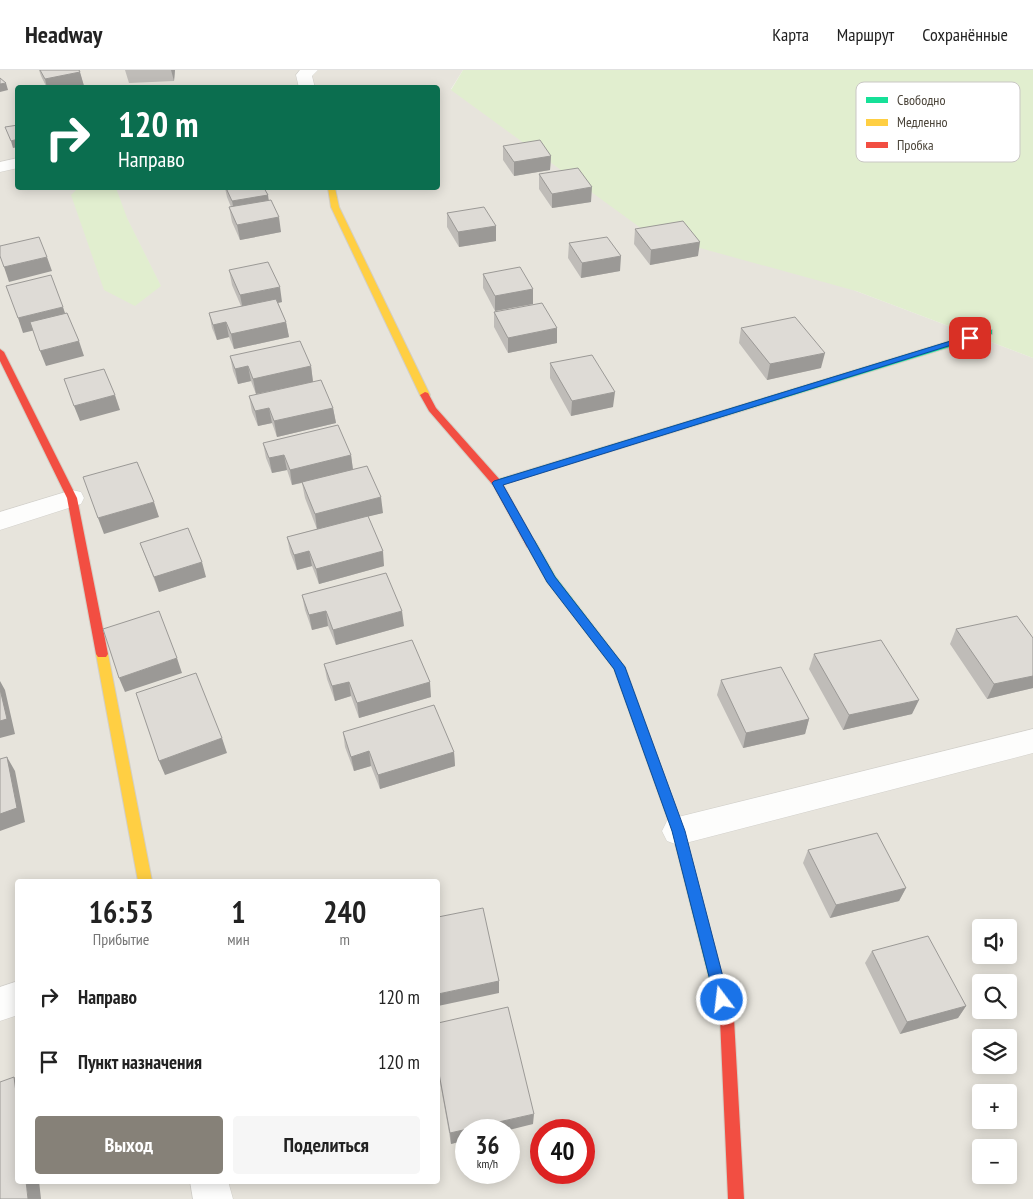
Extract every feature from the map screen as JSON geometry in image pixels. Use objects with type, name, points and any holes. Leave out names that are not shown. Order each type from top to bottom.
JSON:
[{"type":"street","points":[[306,85],[304,75],[310,70]]},
{"type":"street","points":[[0,167],[15,163]]},
{"type":"street","points":[[331,190],[335,207],[432,409],[497,483],[551,580],[619,667],[678,831],[727,1019],[736,1199]]},
{"type":"street","points":[[497,483],[989,332]]},
{"type":"street","points":[[0,352],[72,498],[145,879]]},
{"type":"street","points":[[0,521],[72,498]]},
{"type":"street","points":[[678,831],[1033,741]]},
{"type":"street","points":[[0,1004],[15,999]]},
{"type":"street","points":[[210,1184],[213,1199]]},
{"type":"shaded area","points":[[0,70],[463,70],[451,89],[856,291],[1033,358],[1033,1199],[0,1199]]},
{"type":"green space","points":[[463,70],[1033,70],[1033,358],[856,291],[649,234],[451,90]]},
{"type":"green space","points":[[76,190],[117,190],[127,218],[161,286],[135,306],[104,290],[71,195]]},
{"type":"building","points":[[40,70],[79,70],[80,72],[45,79]]},
{"type":"building","points":[[0,78],[6,83],[0,84]]},
{"type":"building","points":[[15,125],[15,140],[11,141],[5,127]]},
{"type":"building","points":[[540,140],[551,156],[514,162],[503,146]]},
{"type":"building","points":[[578,168],[592,187],[552,194],[539,174]]},
{"type":"building","points":[[227,190],[265,190],[268,195],[232,201]]},
{"type":"building","points":[[271,200],[279,217],[237,225],[229,207]]},
{"type":"building","points":[[484,207],[496,226],[458,232],[447,213]]},
{"type":"building","points":[[683,221],[700,242],[651,250],[635,229]]},
{"type":"building","points":[[39,237],[47,257],[4,267],[0,256],[0,246]]},
{"type":"building","points":[[607,237],[621,256],[582,263],[569,243]]},
{"type":"building","points":[[268,262],[280,287],[240,295],[229,270]]},
{"type":"building","points":[[520,267],[533,289],[495,296],[483,274]]},
{"type":"building","points":[[51,275],[63,307],[18,318],[6,286]]},
{"type":"building","points":[[276,299],[286,322],[231,334],[226,322],[213,325],[209,313]]},
{"type":"building","points":[[542,303],[557,328],[508,338],[494,312]]},
{"type":"building","points":[[67,313],[79,341],[40,351],[30,322]]},
{"type":"building","points":[[795,317],[825,353],[770,364],[741,328]]},
{"type":"building","points":[[300,341],[311,366],[253,379],[248,366],[235,369],[230,356]]},
{"type":"building","points":[[592,355],[615,392],[572,401],[550,363]]},
{"type":"building","points":[[104,369],[115,395],[74,406],[64,379]]},
{"type":"building","points":[[321,380],[333,408],[274,421],[269,408],[255,411],[249,396]]},
{"type":"building","points":[[338,425],[351,455],[290,470],[284,455],[269,458],[263,443]]},
{"type":"building","points":[[137,462],[154,502],[98,518],[83,477]]},
{"type":"building","points":[[367,466],[381,497],[315,514],[302,482]]},
{"type":"building","points":[[368,516],[383,551],[316,569],[309,551],[294,555],[287,537]]},
{"type":"building","points":[[188,528],[202,562],[154,577],[140,543]]},
{"type":"building","points":[[386,573],[402,611],[333,630],[326,611],[309,615],[302,595]]},
{"type":"building","points":[[159,611],[177,658],[119,678],[103,629]]},
{"type":"building","points":[[1017,616],[1033,638],[1033,676],[994,684],[956,629]]},
{"type":"building","points":[[412,640],[430,682],[357,703],[349,682],[332,686],[324,664]]},
{"type":"building","points":[[881,640],[919,700],[849,715],[814,654]]},
{"type":"building","points":[[781,667],[809,719],[746,733],[721,680]]},
{"type":"building","points":[[196,673],[222,738],[159,761],[136,693]]},
{"type":"building","points":[[0,689],[7,719],[0,721]]},
{"type":"building","points":[[434,705],[454,752],[378,775],[369,751],[351,757],[343,732]]},
{"type":"building","points":[[7,757],[17,808],[0,814],[0,759]]},
{"type":"building","points":[[877,833],[906,888],[836,905],[808,850]]},
{"type":"building","points":[[483,908],[499,981],[440,994],[440,917]]},
{"type":"building","points":[[928,936],[966,1006],[907,1022],[872,951]]},
{"type":"building","points":[[508,1007],[534,1114],[512,1119],[455,1119],[455,1132],[450,1133],[440,1079],[440,1023]]},
{"type":"building","points":[[14,1077],[15,1184],[26,1184],[28,1199],[0,1199],[0,1082]]},
{"type":"traffic: fast","points":[[497,483],[989,332]]},
{"type":"traffic: fast","points":[[531,544],[551,579],[619,667],[678,831],[718,986]]},
{"type":"traffic: slow","points":[[331,190],[335,207],[425,395]]},
{"type":"traffic: slow","points":[[102,654],[145,879]]},
{"type":"traffic: jam","points":[[0,352],[72,498],[102,654]]},
{"type":"traffic: jam","points":[[425,395],[432,409],[497,483],[531,544]]},
{"type":"traffic: jam","points":[[718,986],[727,1019],[736,1199]]},
{"type":"route","points":[[722,1000],[678,831],[619,667],[551,580],[497,483],[970,338]]}]
